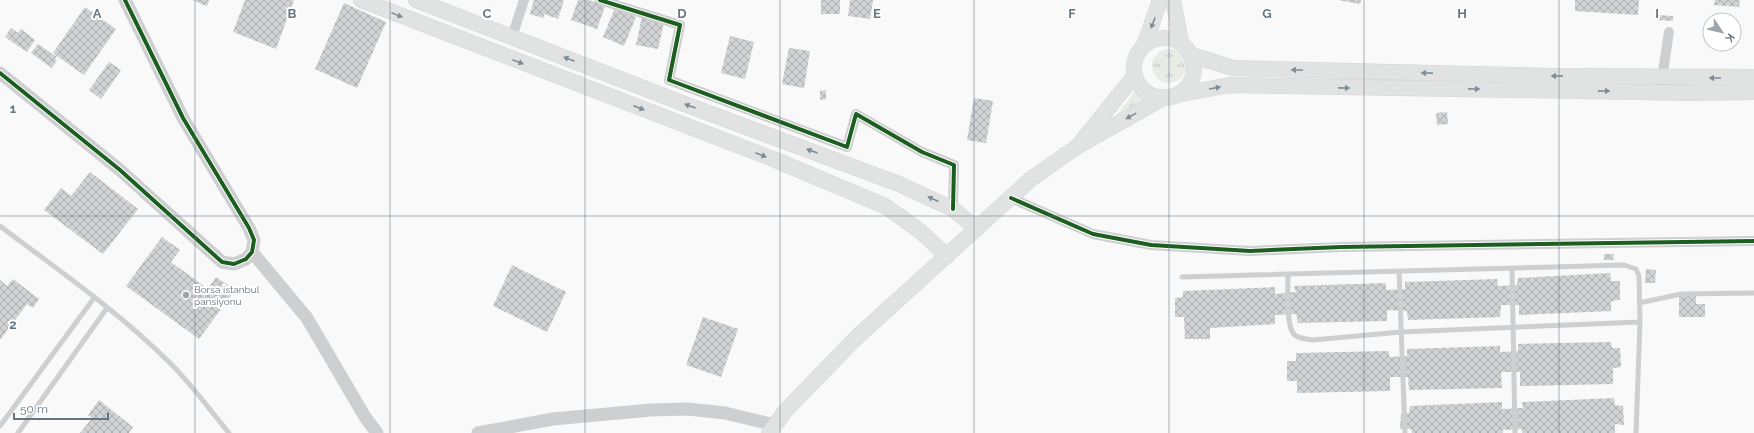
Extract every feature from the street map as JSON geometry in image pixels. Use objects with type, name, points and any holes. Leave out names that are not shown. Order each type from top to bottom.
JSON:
[{"type":"main road","points":[[361,0],[773,159],[885,206],[920,231],[947,256]]},
{"type":"main road","points":[[416,0],[899,184],[953,209],[977,229]]},
{"type":"main road","points":[[1144,46],[1160,0]]},
{"type":"main road","points":[[1173,0],[1180,42]]},
{"type":"main road","points":[[772,429],[786,410],[856,338],[1031,179],[1078,146],[1171,96],[1188,86],[1193,77],[1194,68],[1188,49],[1180,42],[1171,38],[1152,40],[1144,46],[1138,54],[1135,64],[1135,75],[1145,90],[1153,95],[1171,96],[1230,85],[1661,85],[1754,78]]},
{"type":"main road","points":[[1191,55],[1233,68],[1661,85],[1754,92]]},
{"type":"main road","points":[[1078,146],[1135,75]]},
{"type":"street","points":[[0,73],[120,170],[222,262],[234,264],[246,259],[252,252],[254,240],[249,228],[183,118],[125,0]]},
{"type":"street","points":[[512,37],[524,0]]},
{"type":"street","points":[[600,0],[680,25],[669,80],[847,147],[856,114],[922,152],[954,165],[953,209]]},
{"type":"street","points":[[1661,85],[1669,32]]},
{"type":"street","points":[[1010,198],[1093,234],[1151,245],[1243,251],[1475,244],[1754,241]]},
{"type":"street","points":[[252,252],[307,318],[365,418],[377,433]]},
{"type":"street","points":[[478,433],[553,419],[651,410],[688,409],[725,413],[772,429]]},
{"type":"lane","points":[[0,226],[129,326],[171,364],[229,433]]},
{"type":"lane","points":[[1182,277],[1624,265],[1636,269],[1639,276],[1640,322],[1636,433]]},
{"type":"lane","points":[[1512,268],[1515,433]]},
{"type":"lane","points":[[1399,271],[1405,433]]},
{"type":"lane","points":[[1288,274],[1290,325],[1293,334],[1299,338],[1313,340],[1401,332],[1640,322]]},
{"type":"lane","points":[[1639,303],[1681,294],[1754,293]]},
{"type":"lane","points":[[0,426],[94,298]]},
{"type":"lane","points":[[18,433],[107,308]]},
{"type":"green space","points":[[1166,49],[1172,49],[1181,54],[1185,60],[1185,72],[1181,78],[1172,83],[1166,83],[1157,78],[1152,69],[1152,63],[1157,54]]},
{"type":"green space","points":[[1136,90],[1147,99],[1112,121]]},
{"type":"building","points":[[192,0],[209,0],[207,6]]},
{"type":"building","points":[[245,0],[294,0],[276,49],[233,32]]},
{"type":"building","points":[[534,0],[564,0],[558,19],[544,14],[543,18],[530,14]]},
{"type":"building","points":[[578,0],[589,0],[605,6],[597,29],[571,20]]},
{"type":"building","points":[[821,0],[840,0],[840,14],[821,14]]},
{"type":"building","points":[[850,0],[873,0],[870,19],[848,16]]},
{"type":"building","points":[[1338,0],[1361,0],[1360,4]]},
{"type":"building","points":[[1575,0],[1639,0],[1638,15],[1575,11]]},
{"type":"building","points":[[1715,0],[1740,0],[1739,7],[1714,5]]},
{"type":"building","points":[[344,3],[386,22],[357,88],[315,69]]},
{"type":"building","points":[[85,7],[116,29],[84,75],[53,53]]},
{"type":"building","points":[[615,8],[636,17],[624,46],[603,37]]},
{"type":"building","points":[[1658,15],[1673,16],[1673,21],[1658,20]]},
{"type":"building","points":[[642,17],[664,22],[658,49],[636,45]]},
{"type":"building","points":[[11,28],[18,33],[21,29],[35,40],[27,52],[5,37]]},
{"type":"building","points":[[730,36],[754,42],[745,79],[721,73]]},
{"type":"building","points":[[38,44],[57,57],[55,59],[57,60],[52,68],[31,53]]},
{"type":"building","points":[[789,48],[810,51],[804,88],[782,84]]},
{"type":"building","points":[[109,62],[121,70],[101,99],[89,90]]},
{"type":"building","points":[[826,90],[826,99],[820,100],[820,91]]},
{"type":"building","points":[[974,98],[993,101],[986,143],[967,140]]},
{"type":"building","points":[[1447,112],[1448,124],[1437,125],[1436,113]]},
{"type":"building","points":[[90,172],[138,209],[103,254],[44,210],[61,188],[71,196]]},
{"type":"building","points":[[162,237],[180,250],[171,262],[208,289],[216,277],[235,290],[199,339],[126,286]]},
{"type":"building","points":[[1604,254],[1614,254],[1613,260],[1604,260]]},
{"type":"building","points":[[512,265],[566,292],[547,332],[493,306]]},
{"type":"building","points":[[1646,269],[1656,270],[1655,283],[1645,283]]},
{"type":"building","points":[[1610,273],[1611,281],[1620,281],[1620,300],[1611,301],[1611,311],[1519,315],[1519,305],[1501,305],[1500,317],[1408,320],[1407,311],[1387,310],[1387,321],[1298,323],[1296,314],[1275,315],[1275,324],[1210,328],[1210,339],[1185,339],[1184,317],[1175,317],[1175,298],[1183,297],[1183,291],[1275,287],[1275,294],[1296,292],[1294,286],[1386,283],[1386,290],[1405,289],[1405,282],[1497,279],[1498,286],[1517,285],[1518,278]]},
{"type":"building","points":[[13,279],[39,299],[33,308],[27,304],[0,340],[0,280],[7,286]]},
{"type":"building","points":[[1679,296],[1696,296],[1696,304],[1705,304],[1705,317],[1679,317]]},
{"type":"building","points":[[703,317],[738,329],[721,377],[686,365]]},
{"type":"building","points":[[1611,342],[1612,348],[1620,348],[1621,367],[1613,368],[1613,384],[1520,386],[1520,372],[1501,372],[1502,388],[1409,390],[1408,377],[1390,377],[1390,391],[1297,393],[1297,381],[1287,381],[1287,361],[1296,361],[1296,353],[1389,351],[1389,357],[1407,356],[1407,349],[1500,346],[1500,352],[1518,351],[1518,344]]},
{"type":"building","points":[[1614,398],[1615,405],[1623,406],[1624,425],[1615,424],[1615,433],[1522,433],[1522,429],[1503,430],[1503,433],[1412,433],[1411,429],[1400,429],[1401,414],[1409,413],[1410,406],[1502,402],[1502,409],[1523,408],[1522,402]]},
{"type":"building","points":[[99,400],[133,427],[129,433],[80,433],[92,418],[88,415]]},
{"type":"cycle path","points":[[0,73],[120,170],[222,262],[234,264],[246,259],[252,252],[254,240],[249,228],[183,118],[125,0]]},
{"type":"cycle path","points":[[600,0],[680,25],[669,80],[847,147],[856,114],[922,152],[954,165],[953,209]]},
{"type":"cycle path","points":[[1011,198],[1093,234],[1151,245],[1250,251],[1341,247],[1754,241]]},
{"type":"place","name":"Borsa istanbul pansiyonu","points":[[186,295]]}]
